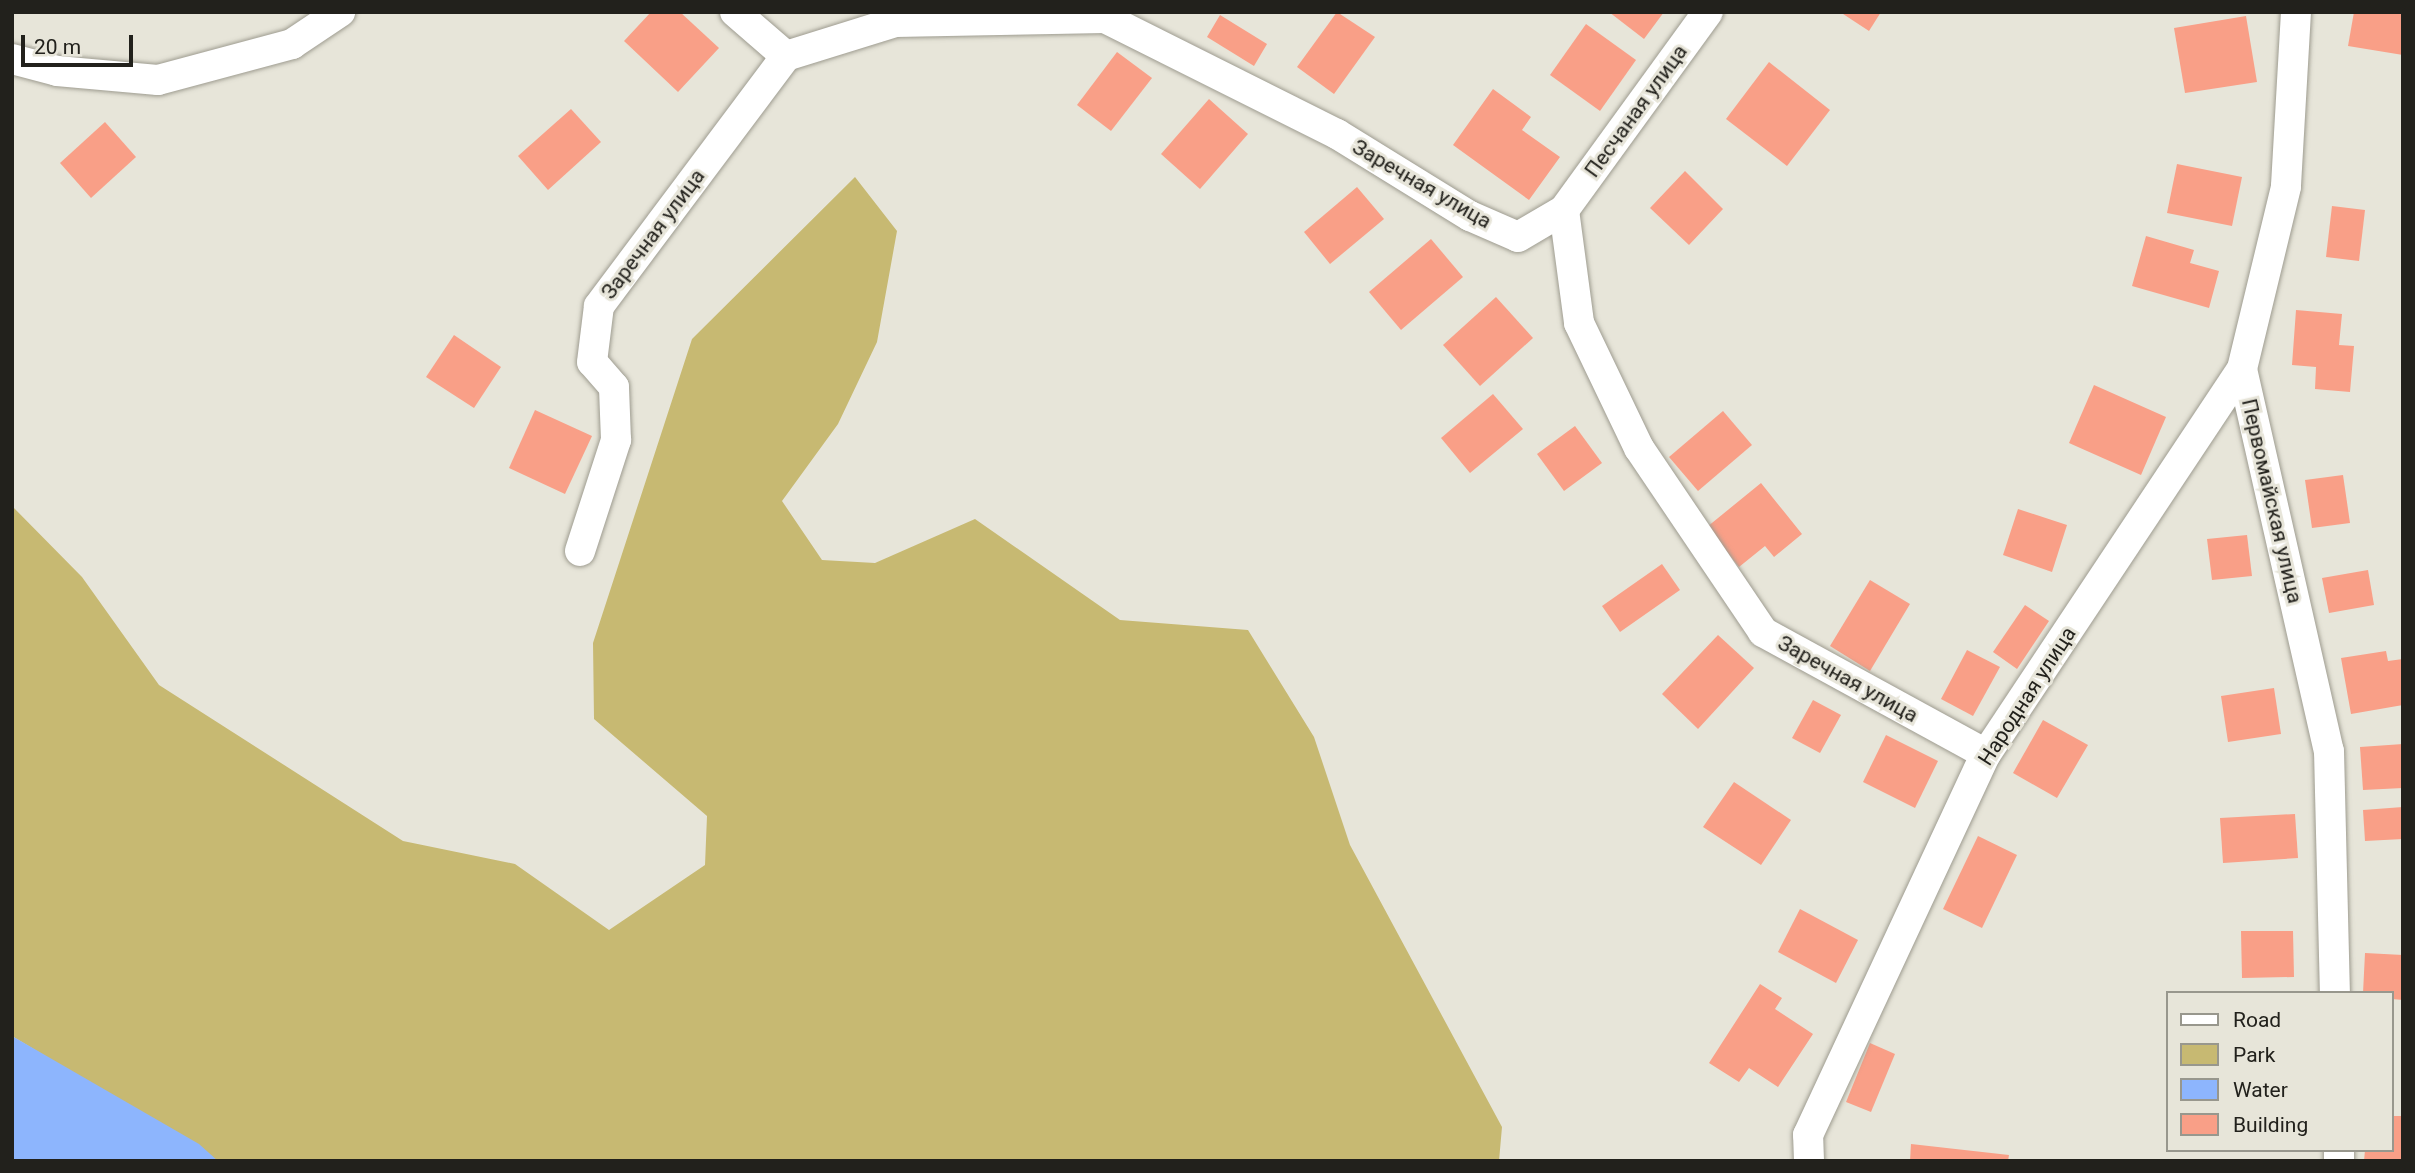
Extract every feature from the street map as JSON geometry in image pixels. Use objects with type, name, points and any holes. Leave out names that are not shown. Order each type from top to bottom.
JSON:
[{"type":"street","points":[[12,59],[57,71],[159,80],[292,44],[340,12]]},
{"type":"street","points":[[735,12],[786,55]]},
{"type":"street","name":"Песчаная улица","points":[[1564,210],[1707,12]]},
{"type":"street","name":"Первомайская улица","points":[[2296,12],[2286,187],[2242,369],[2329,751],[2335,991]]},
{"type":"street","name":"Заречная улица","points":[[580,551],[617,440],[614,387],[592,362],[599,306],[786,55],[895,22],[1105,18],[1337,134],[1470,216],[1518,237],[1564,210],[1579,323],[1639,448],[1763,632],[1986,754]]},
{"type":"street","name":"Народная улица","points":[[1809,1161],[1808,1135],[1986,754],[2242,369]]},
{"type":"green space","points":[[855,177],[897,231],[877,342],[838,424],[782,501],[822,560],[875,563],[975,519],[1120,620],[1248,630],[1314,737],[1350,845],[1502,1127],[1499,1161],[218,1161],[12,1036],[12,506],[82,577],[159,685],[403,841],[515,864],[609,930],[705,865],[707,816],[594,719],[593,643],[692,339]]},
{"type":"water","points":[[12,1036],[199,1144],[218,1161],[12,1161]]},
{"type":"building","points":[[651,12],[680,12],[719,48],[678,92],[624,41]]},
{"type":"building","points":[[1337,12],[1375,37],[1334,94],[1297,67]]},
{"type":"building","points":[[1609,12],[1664,12],[1644,39]]},
{"type":"building","points":[[1840,12],[1881,12],[1869,31]]},
{"type":"building","points":[[2354,12],[2403,12],[2403,55],[2348,46]]},
{"type":"building","points":[[1220,15],[1267,44],[1254,66],[1207,37]]},
{"type":"building","points":[[2246,16],[2257,82],[2185,93],[2174,28]]},
{"type":"building","points":[[1586,24],[1636,60],[1600,111],[1550,75]]},
{"type":"building","points":[[1117,52],[1152,78],[1111,131],[1077,105]]},
{"type":"building","points":[[1769,62],[1830,110],[1787,166],[1726,119]]},
{"type":"building","points":[[1493,89],[1531,117],[1522,130],[1560,157],[1529,200],[1453,145]]},
{"type":"building","points":[[1209,99],[1248,134],[1200,189],[1161,154]]},
{"type":"building","points":[[571,109],[601,142],[548,190],[518,156]]},
{"type":"building","points":[[105,122],[136,157],[91,198],[60,163]]},
{"type":"building","points":[[2177,164],[2242,177],[2232,226],[2167,213]]},
{"type":"building","points":[[1685,171],[1723,209],[1689,245],[1650,208]]},
{"type":"building","points":[[1357,187],[1384,219],[1330,264],[1304,232]]},
{"type":"building","points":[[2332,206],[2365,210],[2359,261],[2326,257]]},
{"type":"building","points":[[2146,236],[2194,250],[2190,263],[2219,271],[2209,308],[2132,286]]},
{"type":"building","points":[[1431,239],[1463,277],[1401,330],[1369,292]]},
{"type":"building","points":[[1496,297],[1533,338],[1480,386],[1443,345]]},
{"type":"building","points":[[2296,310],[2342,314],[2339,345],[2354,346],[2350,392],[2315,389],[2316,367],[2292,365]]},
{"type":"building","points":[[454,335],[501,367],[474,408],[426,377]]},
{"type":"building","points":[[2094,385],[2166,417],[2141,475],[2069,443]]},
{"type":"building","points":[[1493,394],[1523,429],[1470,473],[1441,438]]},
{"type":"building","points":[[535,410],[592,436],[565,494],[509,468]]},
{"type":"building","points":[[1723,411],[1752,445],[1698,491],[1669,457]]},
{"type":"building","points":[[1575,426],[1602,463],[1564,491],[1537,454]]},
{"type":"building","points":[[2343,475],[2350,523],[2312,528],[2305,480]]},
{"type":"building","points":[[1761,483],[1802,534],[1774,557],[1765,546],[1739,567],[1707,527]]},
{"type":"building","points":[[2018,509],[2067,525],[2052,572],[2003,555]]},
{"type":"building","points":[[2247,535],[2252,576],[2212,580],[2207,539]]},
{"type":"building","points":[[1662,564],[1680,590],[1620,632],[1602,606]]},
{"type":"building","points":[[2368,570],[2374,605],[2329,613],[2322,578]]},
{"type":"building","points":[[1870,580],[1910,604],[1870,671],[1830,646]]},
{"type":"building","points":[[2025,605],[2049,621],[2017,669],[1993,652]]},
{"type":"building","points":[[1718,635],[1754,668],[1698,729],[1662,694]]},
{"type":"building","points":[[1967,650],[2000,667],[1973,716],[1941,699]]},
{"type":"building","points":[[2386,651],[2388,661],[2403,659],[2403,705],[2351,714],[2341,658]]},
{"type":"building","points":[[2274,688],[2281,734],[2228,742],[2221,696]]},
{"type":"building","points":[[1813,700],[1841,715],[1820,753],[1792,738]]},
{"type":"building","points":[[2043,720],[2088,745],[2057,798],[2013,773]]},
{"type":"building","points":[[1886,735],[1938,761],[1915,808],[1863,782]]},
{"type":"building","points":[[2403,744],[2403,788],[2363,790],[2360,747]]},
{"type":"building","points":[[1734,782],[1791,820],[1761,865],[1703,827]]},
{"type":"building","points":[[2403,807],[2403,839],[2365,841],[2363,810]]},
{"type":"building","points":[[2295,814],[2298,858],[2223,863],[2220,818]]},
{"type":"building","points":[[1978,836],[2017,855],[1982,928],[1943,909]]},
{"type":"building","points":[[1800,909],[1858,940],[1836,983],[1778,952]]},
{"type":"building","points":[[2241,931],[2293,931],[2294,977],[2242,978]]},
{"type":"building","points":[[2365,953],[2403,955],[2403,1000],[2394,999],[2394,991],[2363,991]]},
{"type":"building","points":[[1760,984],[1782,998],[1775,1009],[1813,1034],[1778,1087],[1749,1068],[1739,1082],[1709,1063]]},
{"type":"building","points":[[1870,1043],[1895,1054],[1871,1112],[1846,1102]]},
{"type":"building","points":[[2394,1116],[2403,1116],[2403,1161],[2364,1161],[2365,1152],[2394,1152]]},
{"type":"building","points":[[1911,1144],[2009,1155],[2008,1161],[1910,1161]]}]
